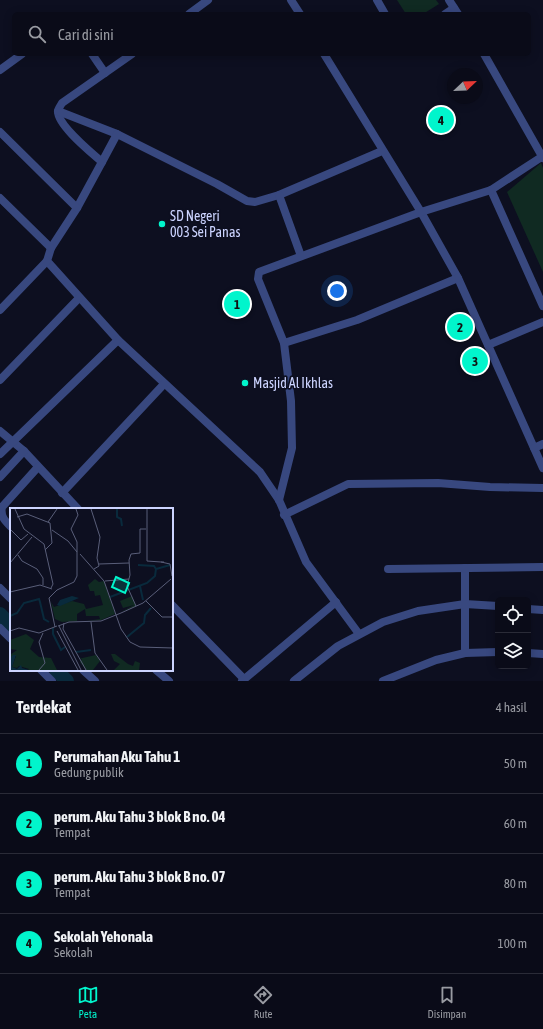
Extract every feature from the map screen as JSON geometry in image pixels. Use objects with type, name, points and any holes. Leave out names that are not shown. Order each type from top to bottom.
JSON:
[{"type":"street","points":[[191,12],[208,0]]},
{"type":"street","points":[[291,0],[299,12]]},
{"type":"street","points":[[377,0],[383,12]]},
{"type":"street","points":[[449,0],[456,11]]},
{"type":"street","points":[[0,70],[19,56]]},
{"type":"street","points":[[93,56],[105,73]]},
{"type":"street","points":[[102,162],[66,128],[58,111],[62,103],[129,56]]},
{"type":"street","points":[[325,56],[382,151],[421,212],[458,278],[543,468]]},
{"type":"street","points":[[279,500],[292,448],[291,400],[284,343],[258,279],[259,272],[421,212],[492,190],[516,176],[543,157],[485,56]]},
{"type":"street","points":[[58,111],[117,134],[217,184],[247,201],[255,202],[279,195],[382,151]]},
{"type":"street","points":[[0,132],[77,208]]},
{"type":"street","points":[[0,310],[47,261],[51,248],[77,208],[117,134]]},
{"type":"street","points":[[492,190],[543,306]]},
{"type":"street","points":[[279,195],[301,256]]},
{"type":"street","points":[[0,198],[51,248]]},
{"type":"street","points":[[47,261],[118,340],[260,472],[279,500],[284,515],[306,562],[358,634]]},
{"type":"street","points":[[284,343],[357,320],[458,278]]},
{"type":"street","points":[[0,380],[80,298]]},
{"type":"street","points":[[488,345],[543,322]]},
{"type":"street","points":[[0,454],[118,340]]},
{"type":"street","points":[[62,493],[164,384]]},
{"type":"street","points":[[0,431],[14,442],[77,508]]},
{"type":"street","points":[[534,448],[543,444]]},
{"type":"street","points":[[0,477],[24,452]]},
{"type":"street","points":[[10,526],[4,521],[1,513],[2,507],[38,467]]},
{"type":"street","points":[[284,515],[348,484],[438,483],[490,487],[543,488]]},
{"type":"street","points":[[388,569],[543,567]]},
{"type":"street","points":[[465,568],[465,653]]},
{"type":"street","points":[[0,588],[10,598]]},
{"type":"street","points":[[173,606],[243,680],[336,602]]},
{"type":"street","points":[[294,681],[338,646],[383,622],[418,611],[464,604],[495,606]]},
{"type":"street","points":[[531,608],[543,610]]},
{"type":"street","points":[[0,628],[10,638]]},
{"type":"street","points":[[383,681],[436,660],[465,653],[495,652]]},
{"type":"street","points":[[531,653],[543,654]]},
{"type":"street","points":[[43,671],[52,681]]},
{"type":"street","points":[[85,671],[95,681]]},
{"type":"street","points":[[157,671],[169,681]]},
{"type":"green space","points":[[397,0],[436,0],[439,4],[426,12],[405,12]]},
{"type":"green space","points":[[541,163],[543,168],[543,272],[507,192]]},
{"type":"waterway","points":[[0,614],[10,624]]},
{"type":"waterway","points":[[57,671],[67,681]]},
{"type":"place","name":"Sekolah Yehonala","points":[[441,120]]},
{"type":"place","name":"SD Negeri 003 Sei Panas","points":[[162,224]]},
{"type":"place","name":"Perumahan Aku Tahu 1","points":[[237,304]]},
{"type":"place","name":"perum. Aku Tahu 3 blok B no. 04","points":[[460,327]]},
{"type":"place","name":"perum. Aku Tahu 3 blok B no. 07","points":[[475,361]]},
{"type":"place","name":"Masjid Al Ikhlas","points":[[245,383]]}]
